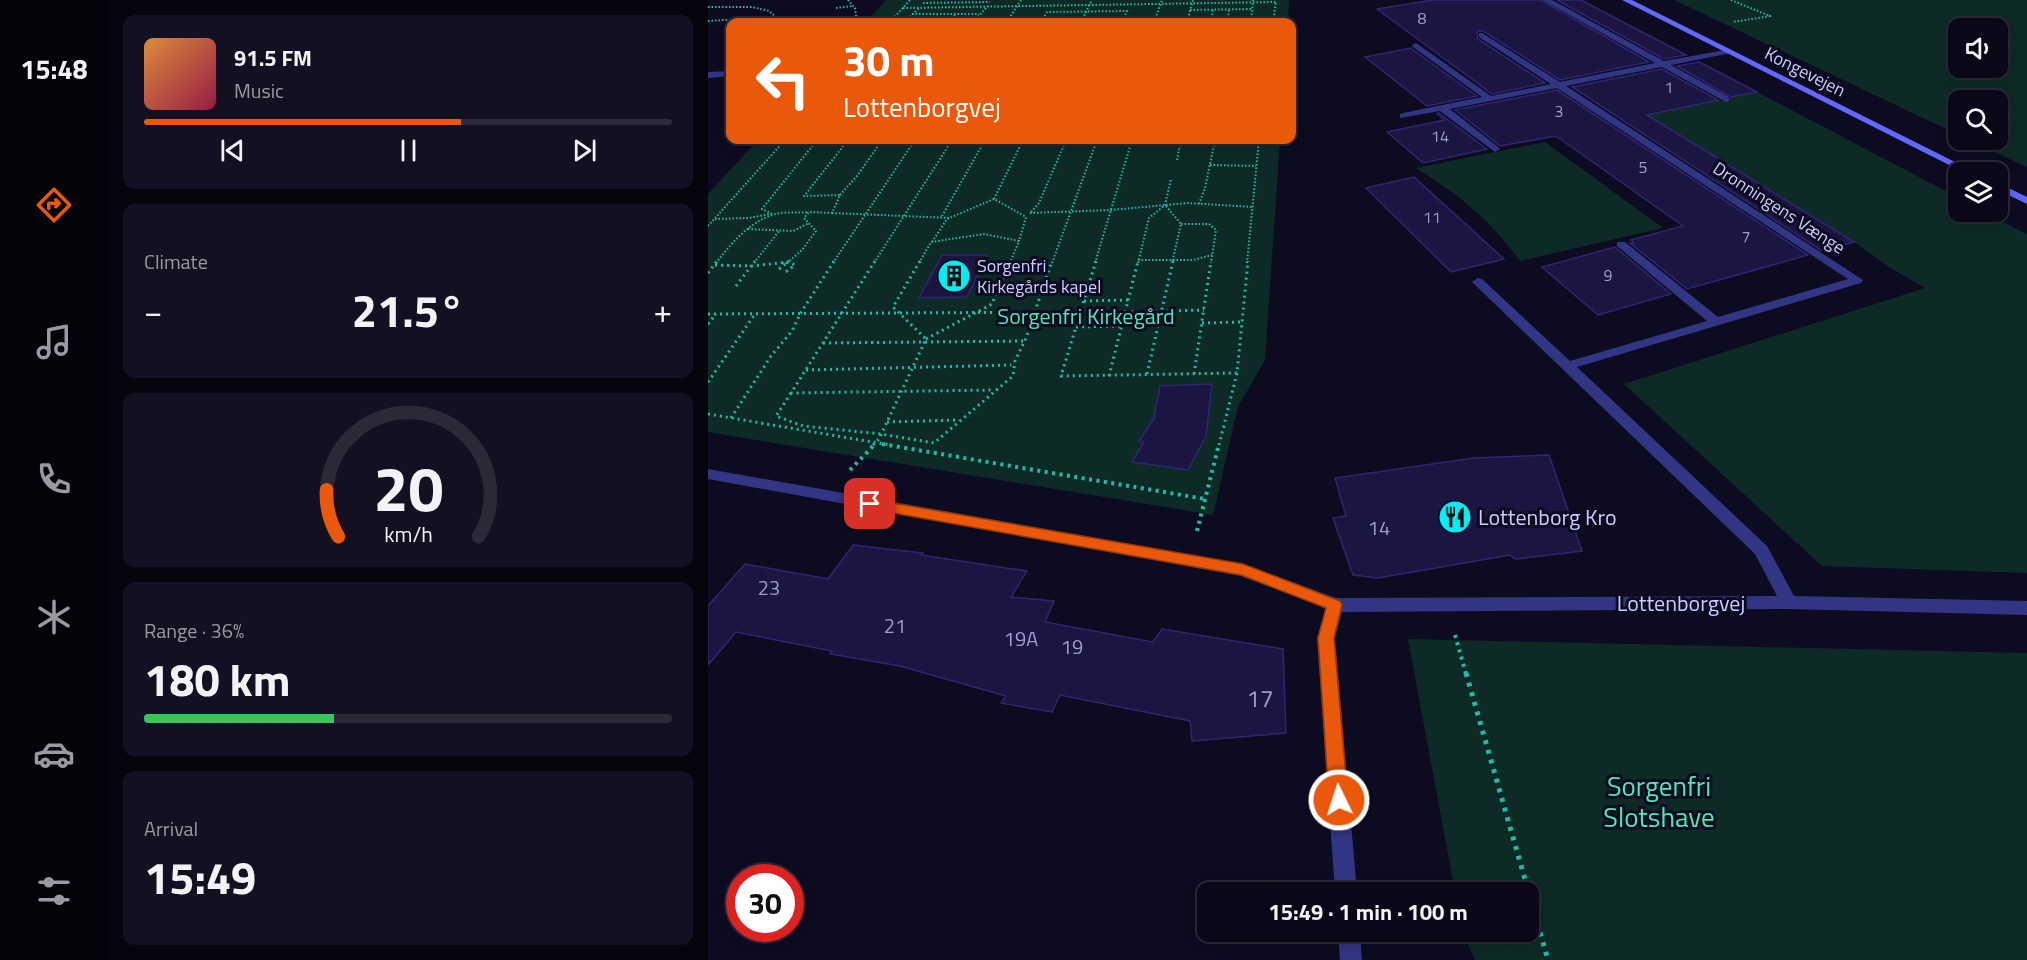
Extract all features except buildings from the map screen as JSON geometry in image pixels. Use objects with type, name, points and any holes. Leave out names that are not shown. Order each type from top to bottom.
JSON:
[{"type":"street","points":[[1547,0],[1726,99]]},
{"type":"street","name":"Kongevejen","points":[[1626,0],[1950,162]]},
{"type":"street","name":"Dronningens Vænge","points":[[1482,35],[1857,280],[1568,366]]},
{"type":"street","points":[[1416,45],[1490,99]]},
{"type":"street","points":[[1403,116],[1728,51]]},
{"type":"street","points":[[708,75],[726,74]]},
{"type":"street","points":[[1442,108],[1495,149]]},
{"type":"street","points":[[2008,191],[2027,201]]},
{"type":"street","points":[[1621,244],[1716,322]]},
{"type":"street","points":[[1478,282],[1761,550],[1789,602]]},
{"type":"street","name":"Lottenborgvej","points":[[708,474],[1243,570],[1335,605],[1789,602],[2027,608]]},
{"type":"street","points":[[1335,605],[1326,638],[1345,882]]},
{"type":"street","points":[[1350,942],[1351,960]]},
{"type":"path","points":[[848,0],[853,6],[856,16],[854,18]]},
{"type":"path","points":[[894,18],[910,0]]},
{"type":"path","points":[[1010,18],[1022,0]]},
{"type":"path","points":[[1050,6],[1053,0]]},
{"type":"path","points":[[1083,18],[1092,0]]},
{"type":"path","points":[[1128,4],[1130,0]]},
{"type":"path","points":[[1156,18],[1162,0]]},
{"type":"path","points":[[1729,22],[1770,16],[1731,0]]},
{"type":"path","points":[[908,18],[925,1],[990,1],[976,18]]},
{"type":"path","points":[[1251,18],[1253,1]]},
{"type":"path","points":[[903,8],[1276,1],[1274,18]]},
{"type":"path","points":[[1188,18],[1192,2]]},
{"type":"path","points":[[836,8],[853,6]]},
{"type":"path","points":[[708,7],[752,7],[769,10],[780,18]]},
{"type":"path","points":[[1190,10],[1252,9]]},
{"type":"path","points":[[1212,18],[1213,10]]},
{"type":"path","points":[[1228,18],[1229,10]]},
{"type":"path","points":[[1043,18],[1047,12],[1127,11],[1124,18]]},
{"type":"path","points":[[912,14],[979,14]]},
{"type":"path","points":[[754,18],[769,17]]},
{"type":"path","points":[[708,21],[726,20]]},
{"type":"path","points":[[708,226],[781,144]]},
{"type":"path","points":[[771,214],[762,209],[791,170],[814,144]]},
{"type":"path","points":[[840,195],[804,196],[845,144]]},
{"type":"path","points":[[832,213],[840,195],[857,176],[879,144]]},
{"type":"path","points":[[731,418],[771,356],[792,331],[800,314],[912,144]]},
{"type":"path","points":[[950,144],[776,416],[803,426],[881,434],[934,444],[1013,376],[1011,365],[1025,341],[1033,312],[1095,144]]},
{"type":"path","points":[[942,216],[983,144]]},
{"type":"path","points":[[925,341],[893,307],[946,219],[994,199],[1021,144]]},
{"type":"path","points":[[825,496],[881,434],[925,341],[992,304],[1019,241],[1026,217],[1039,203],[1064,144]]},
{"type":"path","points":[[1131,144],[1061,376],[1237,372]]},
{"type":"path","points":[[1177,160],[1180,144]]},
{"type":"path","points":[[1199,204],[1214,144]]},
{"type":"path","points":[[1191,561],[1237,372],[1259,144]]},
{"type":"path","points":[[1210,165],[1256,166]]},
{"type":"path","points":[[1109,376],[1149,218],[1165,205],[1171,180]]},
{"type":"path","points":[[994,199],[1026,217]]},
{"type":"path","points":[[1030,213],[1199,204],[1253,207]]},
{"type":"path","points":[[1165,205],[1181,224],[1209,224],[1216,230],[1194,374]]},
{"type":"path","points":[[714,219],[809,212],[951,218]]},
{"type":"path","points":[[779,269],[802,250],[816,231],[804,218],[809,212]]},
{"type":"path","points":[[708,273],[732,242],[746,229],[771,214]]},
{"type":"path","points":[[746,229],[794,231],[808,223]]},
{"type":"path","points":[[1147,374],[1181,224]]},
{"type":"path","points":[[736,286],[779,231]]},
{"type":"path","points":[[931,242],[984,234],[1019,241]]},
{"type":"path","points":[[1138,260],[1193,260],[1212,255]]},
{"type":"path","points":[[714,265],[752,266],[788,262],[795,266],[783,274]]},
{"type":"path","points":[[1084,301],[1128,300]]},
{"type":"path","points":[[1125,312],[1204,310]]},
{"type":"path","points":[[708,314],[1081,312]]},
{"type":"path","points":[[708,324],[716,314]]},
{"type":"path","points":[[708,382],[755,314]]},
{"type":"path","points":[[1202,323],[1242,322]]},
{"type":"path","points":[[1076,327],[1121,326]]},
{"type":"path","points":[[823,343],[1025,341]]},
{"type":"path","points":[[806,370],[1011,365]]},
{"type":"path","points":[[791,393],[995,390]]},
{"type":"path","points":[[708,414],[1205,499]]},
{"type":"path","points":[[887,422],[960,420]]},
{"type":"path","points":[[1446,604],[1548,960]]},
{"type":"green space","points":[[886,0],[1289,0],[1288,18],[870,18]]},
{"type":"green space","points":[[1674,0],[2027,0],[2027,167],[1990,150],[2008,150],[2008,90],[1948,90],[1948,130]]},
{"type":"green space","points":[[1757,92],[1948,192],[1948,222],[2004,222],[2027,234],[2027,573],[1822,566],[1624,384],[1925,288],[1647,115]]},
{"type":"green space","points":[[1545,142],[1663,228],[1520,261],[1497,232],[1473,209],[1447,188],[1416,168]]},
{"type":"green space","name":"Sorgenfri Kirkegård","points":[[754,144],[1280,144],[1265,360],[1238,407],[1213,515],[708,432],[708,194]]},
{"type":"green space","name":"Sorgenfri Slotshave","points":[[1408,639],[2027,653],[2027,960],[1475,960],[1467,942],[1539,942],[1539,882],[1453,882]]},
{"type":"place","name":"Sorgenfri Kirkegårds kapel","points":[[954,276]]},
{"type":"place","name":"Lottenborg Kro","points":[[1455,517]]},
{"type":"route","points":[[870,504],[1243,570],[1335,605],[1326,638],[1339,800]]}]
